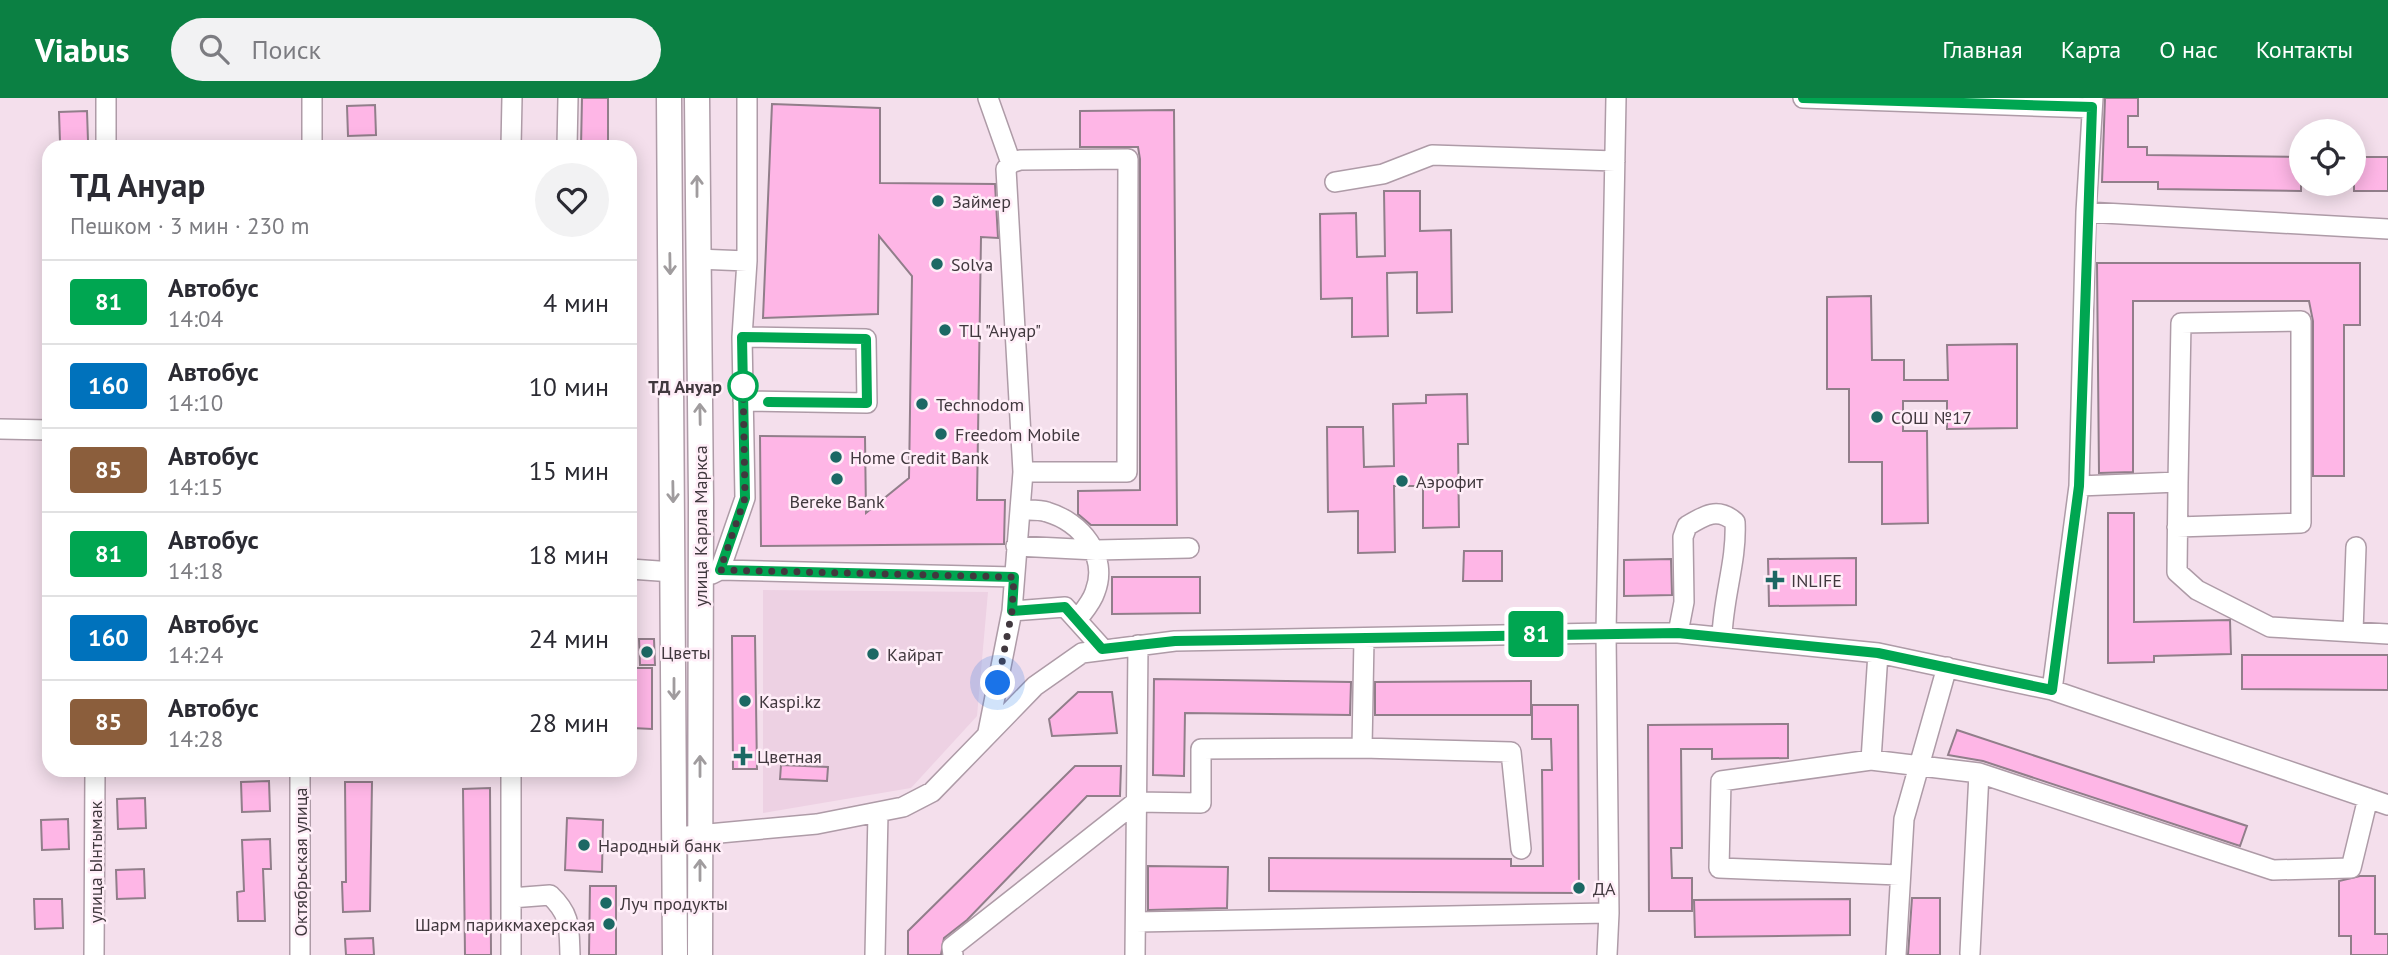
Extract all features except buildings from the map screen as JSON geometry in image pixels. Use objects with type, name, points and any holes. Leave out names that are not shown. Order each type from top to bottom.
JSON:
[{"type":"main road","name":"улица Карла Маркса","points":[[669,98],[676,955]]},
{"type":"main road","name":"улица Карла Маркса","points":[[697,98],[697,259],[710,575],[700,834],[700,955]]},
{"type":"street","points":[[106,140],[107,98]]},
{"type":"street","points":[[312,98],[312,140]]},
{"type":"street","points":[[511,140],[512,98]]},
{"type":"street","points":[[568,98],[568,140]]},
{"type":"street","points":[[747,98],[747,261],[742,337],[745,498],[710,575],[1014,577]]},
{"type":"street","points":[[988,98],[1011,163]]},
{"type":"street","points":[[1607,955],[1609,913],[1606,633],[1616,98]]},
{"type":"street","points":[[1803,98],[2092,103],[2086,212],[2079,486],[2052,690]]},
{"type":"street","points":[[1335,181],[1383,174],[1432,155],[1615,161]]},
{"type":"street","points":[[988,732],[1012,611],[1023,472],[1006,169],[1011,163],[1020,160],[1128,159],[1127,471],[1023,472]]},
{"type":"street","points":[[2086,212],[2388,229]]},
{"type":"street","points":[[697,259],[747,261]]},
{"type":"street","points":[[2177,527],[2301,523],[2301,321],[2181,323],[2177,527],[2177,572],[2197,590],[2270,627],[2388,634]]},
{"type":"street","points":[[742,337],[866,339],[867,403],[743,401]]},
{"type":"street","points":[[0,429],[42,430]]},
{"type":"street","points":[[2079,486],[2178,482]]},
{"type":"street","points":[[1020,510],[1045,511],[1069,522],[1096,550],[1099,575],[1095,593],[1077,620]]},
{"type":"street","points":[[1678,633],[1684,602],[1683,537],[1687,526],[1713,513],[1727,514],[1735,522],[1737,548],[1723,603],[1722,638]]},
{"type":"street","points":[[1016,546],[1096,550],[1189,548]]},
{"type":"street","points":[[2353,632],[2356,547]]},
{"type":"street","points":[[637,569],[673,572]]},
{"type":"street","points":[[1012,611],[1065,607],[1102,649]]},
{"type":"street","points":[[676,837],[817,824],[903,807],[933,792],[988,732],[1043,679],[1082,653],[1138,645],[1606,633],[1678,633],[1878,653],[2052,690],[2388,805]]},
{"type":"street","points":[[1362,748],[1364,638]]},
{"type":"street","points":[[1135,955],[1138,645]]},
{"type":"street","points":[[1871,760],[1878,653]]},
{"type":"street","points":[[1896,955],[1904,819],[1947,667]]},
{"type":"street","points":[[953,955],[952,947],[1136,802],[1201,803],[1201,749],[1362,748],[1511,752],[1521,849]]},
{"type":"street","points":[[1899,875],[1719,868],[1721,781],[1871,760],[1979,773],[2273,870],[2351,868],[2368,798]]},
{"type":"street","points":[[1970,953],[1979,773]]},
{"type":"street","name":"улица Ынтымак","points":[[94,955],[95,777]]},
{"type":"street","name":"Октябрьская улица","points":[[300,777],[300,955]]},
{"type":"street","points":[[511,777],[511,955]]},
{"type":"street","points":[[876,955],[878,813]]},
{"type":"street","points":[[511,898],[550,895],[564,908],[569,925],[570,955]]},
{"type":"street","points":[[1136,922],[1609,913]]},
{"type":"shaded area","name":"Кайрат","points":[[763,590],[988,592],[977,716],[911,788],[763,813]]},
{"type":"bus line","name":"81","points":[[768,402],[867,403],[866,339],[742,337],[745,498],[720,570],[1014,577],[1012,611],[1065,607],[1102,649],[1175,641],[1678,633],[1878,653],[2052,690],[2079,486],[2086,212],[2092,107],[1803,98]]},
{"type":"place","name":"Займер","points":[[938,201]]},
{"type":"place","name":"Solva","points":[[937,264]]},
{"type":"place","name":"ТЦ \"Ануар\"","points":[[945,330]]},
{"type":"place","name":"ТД Ануар","points":[[743,386]]},
{"type":"place","name":"Technodom","points":[[922,404]]},
{"type":"place","name":"СОШ №17","points":[[1877,417]]},
{"type":"place","name":"Freedom Mobile","points":[[941,434]]},
{"type":"place","name":"Home Credit Bank","points":[[836,457]]},
{"type":"place","name":"Bereke Bank","points":[[837,479]]},
{"type":"place","name":"Аэрофит","points":[[1402,481]]},
{"type":"place","name":"INLIFE","points":[[1775,580]]},
{"type":"place","name":"Цветы","points":[[647,652]]},
{"type":"place","name":"Кайрат","points":[[873,654]]},
{"type":"place","name":"Kaspi.kz","points":[[745,701]]},
{"type":"place","name":"Цветная","points":[[743,756]]},
{"type":"place","name":"Народный банк","points":[[584,845]]},
{"type":"place","name":"ДА","points":[[1579,888]]},
{"type":"place","name":"Луч продукты","points":[[606,903]]},
{"type":"place","name":"Шарм парикмахерская","points":[[609,924]]},
{"type":"route","points":[[743,386],[743,380],[745,498],[720,570],[1014,577],[1012,611],[998,683]]}]
